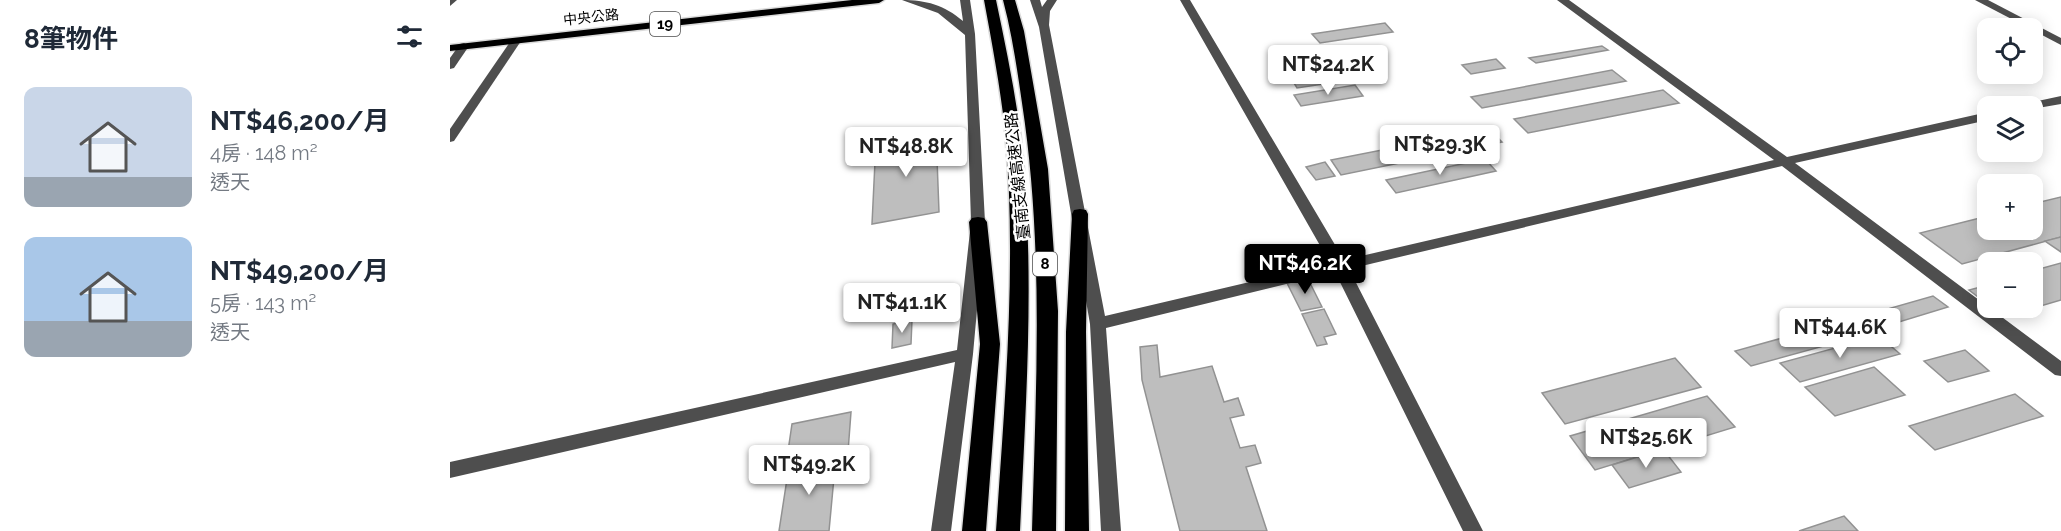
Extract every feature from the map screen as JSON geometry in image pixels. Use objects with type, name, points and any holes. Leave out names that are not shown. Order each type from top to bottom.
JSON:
[{"type":"highway","name":"臺南支線高速公路","points":[[990,0],[998,33],[1017,171],[1019,316],[1008,531]]},
{"type":"highway","name":"臺南支線高速公路","points":[[1009,0],[1018,31],[1040,169],[1048,311],[1044,531]]},
{"type":"highway","points":[[1077,531],[1076,332],[1080,214]]},
{"type":"highway","points":[[974,531],[990,345],[978,222]]},
{"type":"main road","name":"中央公路","points":[[450,41],[809,0]]},
{"type":"main road","name":"中央公路","points":[[450,48],[879,0]]},
{"type":"street","points":[[907,0],[924,3],[952,16],[970,34]]},
{"type":"street","points":[[941,531],[965,354],[978,222],[970,34],[965,0]]},
{"type":"street","points":[[1035,0],[1044,27],[1080,214],[1098,324],[1111,531]]},
{"type":"street","points":[[1044,27],[1046,10],[1052,0]]},
{"type":"street","points":[[1185,0],[1340,267],[1473,531]]},
{"type":"street","points":[[1562,0],[1783,160],[2061,370]]},
{"type":"street","points":[[1980,0],[2061,42]]},
{"type":"street","points":[[450,138],[516,41]]},
{"type":"street","points":[[450,66],[464,46]]},
{"type":"street","points":[[2043,104],[2061,100]]},
{"type":"street","points":[[1098,324],[1168,304],[1340,267],[1783,160],[1977,118]]},
{"type":"street","points":[[450,470],[965,354]]},
{"type":"building","points":[[1385,23],[1393,32],[1320,43],[1312,34]]},
{"type":"building","points":[[1602,46],[1608,50],[1536,63],[1529,58]]},
{"type":"building","points":[[1496,59],[1505,68],[1471,74],[1462,65]]},
{"type":"building","points":[[1374,64],[1382,73],[1339,79],[1332,70]]},
{"type":"building","points":[[1612,70],[1626,81],[1482,108],[1471,97]]},
{"type":"building","points":[[1330,72],[1337,82],[1297,88],[1291,78]]},
{"type":"building","points":[[1355,85],[1363,96],[1301,106],[1294,95]]},
{"type":"building","points":[[1663,90],[1679,103],[1528,133],[1514,119]]},
{"type":"building","points":[[1489,129],[1502,142],[1341,175],[1331,160]]},
{"type":"building","points":[[936,132],[939,212],[872,224],[876,141]]},
{"type":"building","points":[[1485,159],[1496,171],[1396,193],[1386,180]]},
{"type":"building","points":[[1325,162],[1335,176],[1316,180],[1306,167]]},
{"type":"building","points":[[2061,197],[2061,237],[2006,252],[1977,252],[1977,260],[1962,264],[1920,233],[1977,219],[1977,240],[2043,240],[2043,201]]},
{"type":"building","points":[[2061,237],[2061,252],[2045,241]]},
{"type":"building","points":[[2061,263],[2061,300],[2043,305],[2043,268]]},
{"type":"building","points":[[1308,279],[1322,307],[1301,311],[1287,283]]},
{"type":"building","points":[[1977,288],[1977,296],[1969,290]]},
{"type":"building","points":[[1933,296],[1948,307],[1899,322],[1884,310]]},
{"type":"building","points":[[1324,309],[1336,334],[1324,337],[1327,344],[1317,346],[1302,314]]},
{"type":"building","points":[[912,320],[911,344],[892,348],[893,324]]},
{"type":"building","points":[[1826,326],[1842,341],[1751,366],[1735,351]]},
{"type":"building","points":[[1879,336],[1900,354],[1800,382],[1780,363]]},
{"type":"building","points":[[1157,345],[1160,377],[1212,366],[1224,402],[1238,398],[1244,415],[1230,418],[1240,448],[1255,445],[1261,463],[1246,467],[1267,531],[1180,531],[1142,380],[1140,347]]},
{"type":"building","points":[[1965,350],[1989,371],[1948,382],[1924,361]]},
{"type":"building","points":[[1675,358],[1701,387],[1565,424],[1542,393]]},
{"type":"building","points":[[1874,367],[1905,395],[1835,416],[1805,387]]},
{"type":"building","points":[[2015,394],[2043,416],[1935,450],[1909,426]]},
{"type":"building","points":[[1707,396],[1735,427],[1595,470],[1570,436]]},
{"type":"building","points":[[851,412],[848,452],[786,465],[792,424]]},
{"type":"building","points":[[1663,449],[1681,472],[1629,488],[1612,465]]},
{"type":"building","points":[[836,456],[829,531],[779,531],[789,466]]},
{"type":"building","points":[[1844,516],[1858,531],[1799,531]]}]
